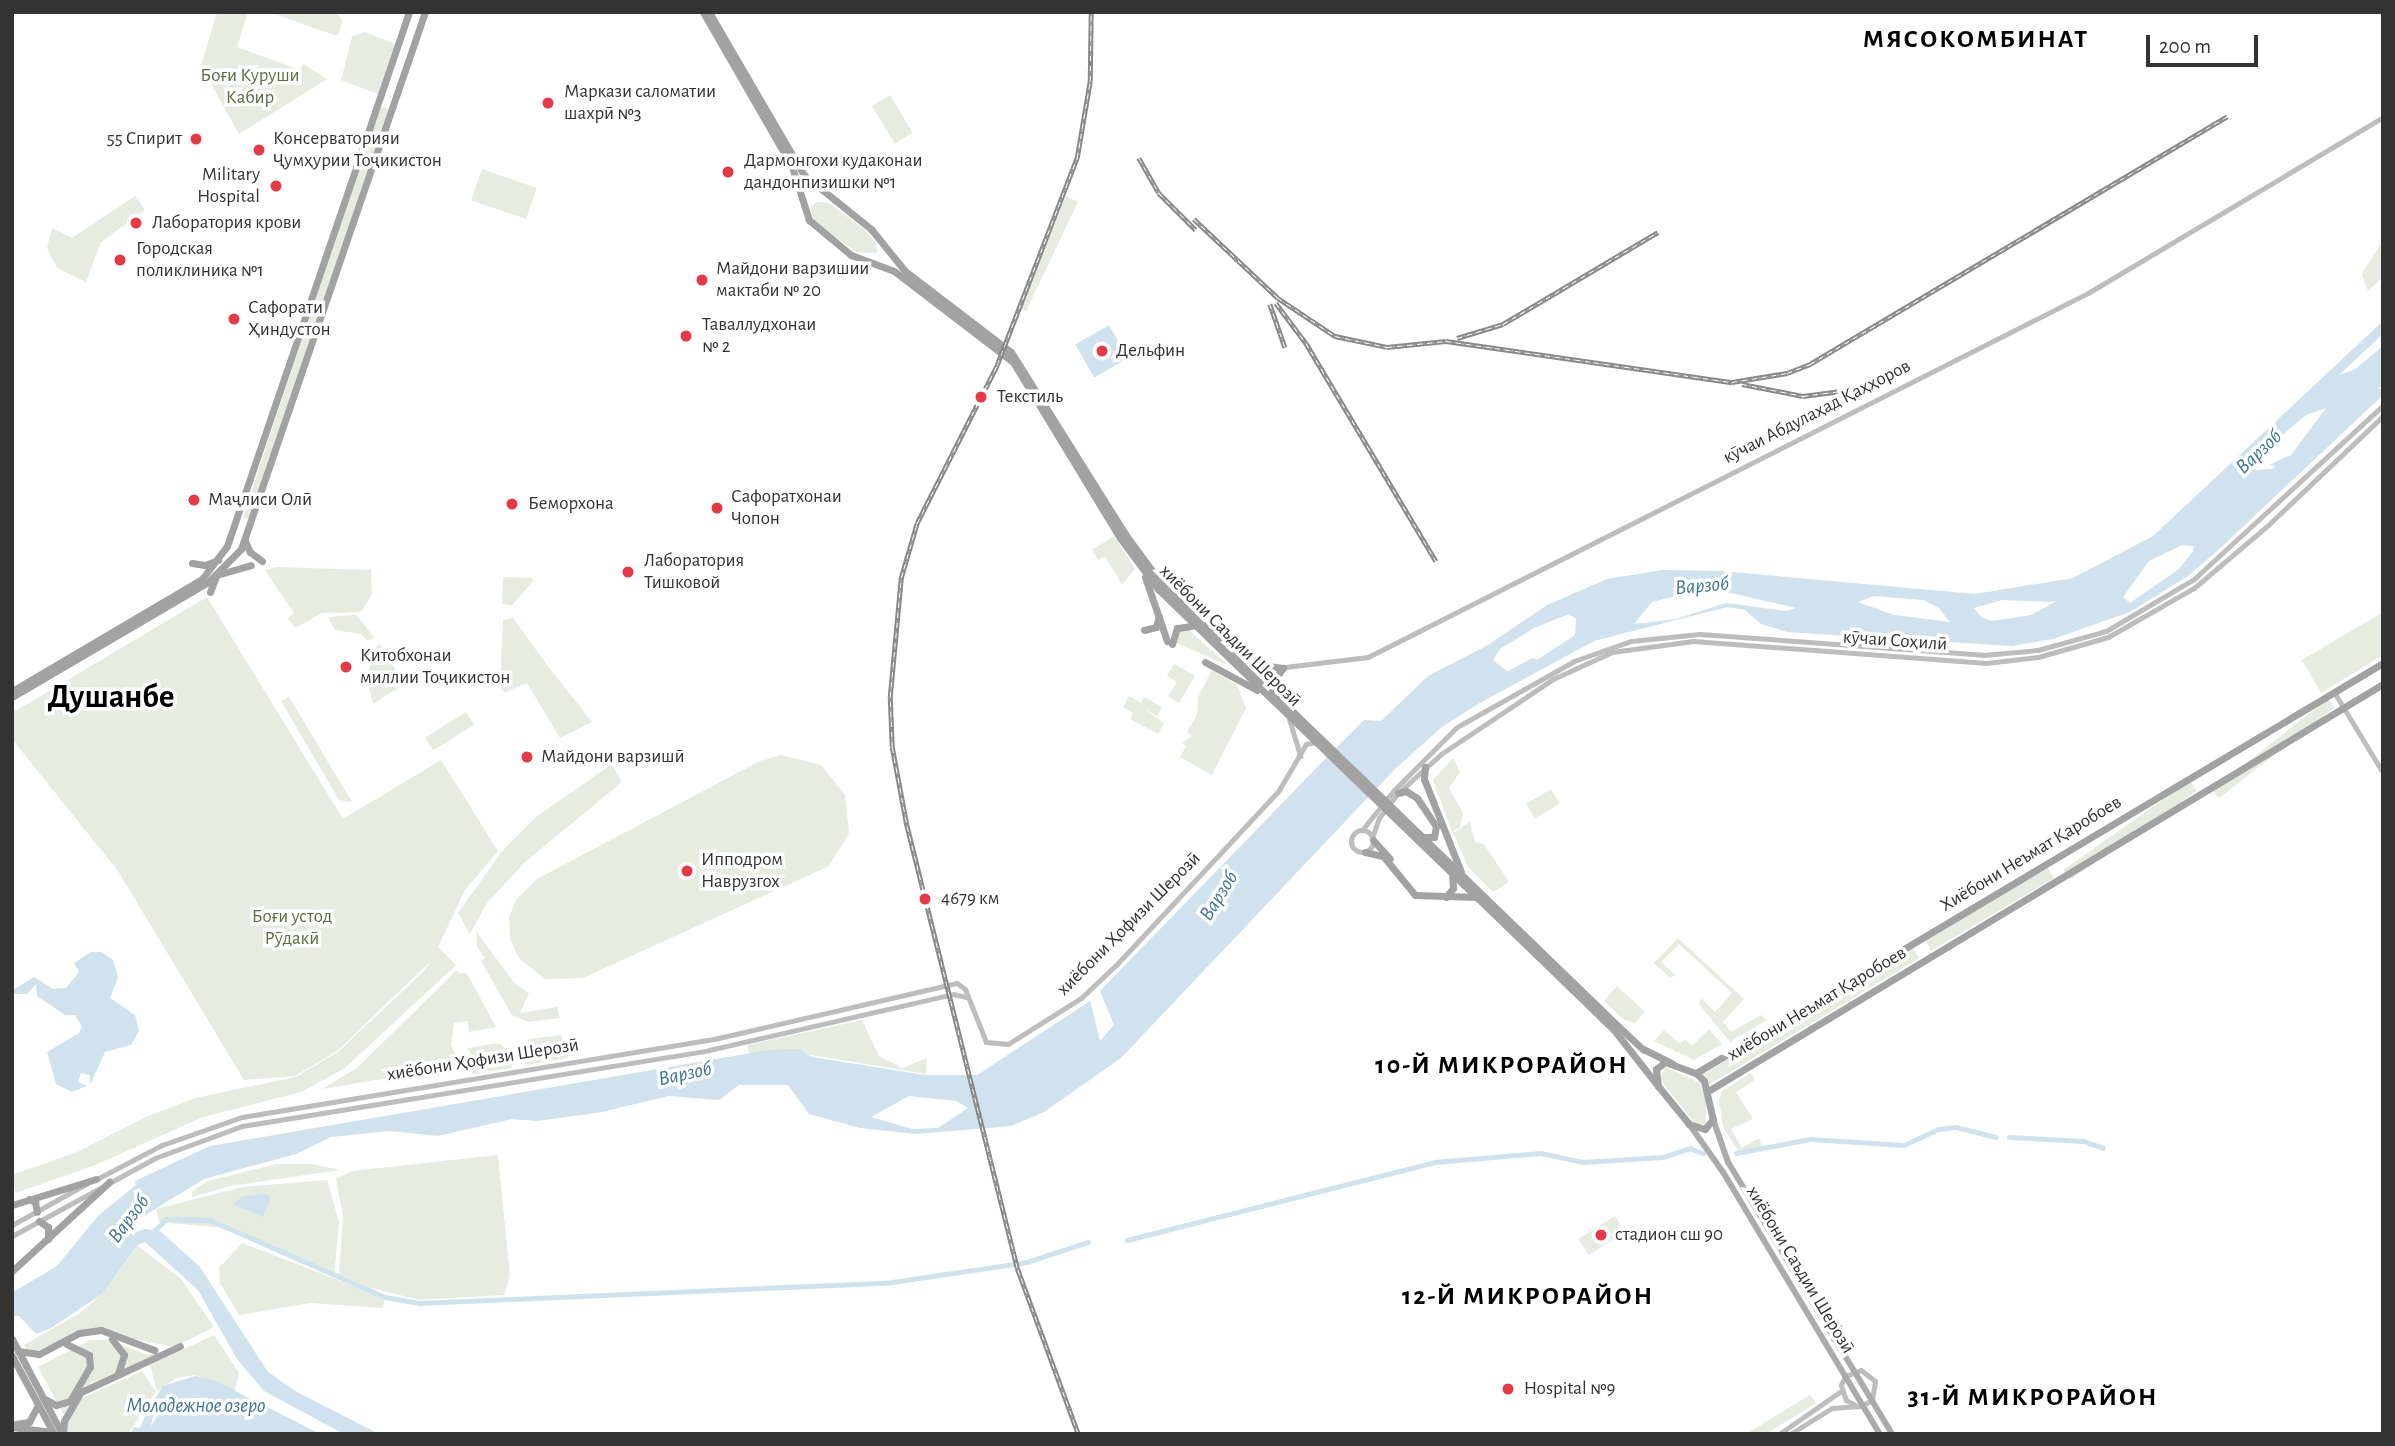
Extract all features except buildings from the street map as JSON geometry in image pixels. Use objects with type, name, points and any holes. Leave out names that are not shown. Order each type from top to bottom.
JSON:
[{"type":"highway","points":[[12,691],[188,587],[218,560],[233,534],[409,12]]},
{"type":"highway","points":[[210,592],[218,575],[246,539],[425,12]]},
{"type":"highway","name":"хиёбони Саъдии Шерозӣ","points":[[703,12],[796,176],[809,220],[851,255],[894,271],[1013,362],[1140,567],[1192,626],[1277,698],[1316,742],[1330,750]]},
{"type":"highway","name":"хиёбони Саъдии Шерозӣ","points":[[709,12],[799,168],[829,198],[870,229],[905,271],[1011,352],[1150,570],[1239,662],[1265,694],[1288,711],[1423,837],[1636,1043],[1696,1073],[1708,1091],[1713,1119]]},
{"type":"highway","points":[[233,534],[242,529],[250,552],[262,561]]},
{"type":"highway","points":[[192,563],[205,565],[218,560]]},
{"type":"highway","points":[[12,697],[218,575],[251,565]]},
{"type":"highway","points":[[1140,567],[1170,643],[1177,628],[1192,626]]},
{"type":"highway","points":[[1144,630],[1156,627],[1160,615]]},
{"type":"highway","points":[[1205,662],[1265,694]]},
{"type":"highway","points":[[1239,662],[1283,668],[1277,676],[1277,698]]},
{"type":"highway","name":"Хиёбони Неъмат Қаробоев","points":[[1696,1073],[2383,663]]},
{"type":"highway","name":"Хиёбони Неъмат Қаробоев","points":[[1944,946],[2383,684]]},
{"type":"highway","points":[[1424,767],[1424,779],[1462,876]]},
{"type":"highway","points":[[1398,793],[1406,791],[1417,798],[1436,826],[1434,837],[1423,837]]},
{"type":"highway","name":"хиёбони Саъдии Шерозӣ","points":[[1390,807],[1452,874],[1614,1030],[1689,1124]]},
{"type":"highway","points":[[1373,839],[1381,844],[1395,869]]},
{"type":"highway","points":[[1365,852],[1382,856],[1415,895],[1478,897]]},
{"type":"highway","points":[[1446,897],[1453,888],[1452,874]]},
{"type":"highway","name":"хиёбони Неъмат Қаробоев","points":[[1708,1091],[1944,946]]},
{"type":"highway","points":[[1658,1086],[1656,1069],[1672,1063]]},
{"type":"highway","points":[[1689,1124],[1705,1129],[1713,1119]]},
{"type":"highway","points":[[12,1205],[96,1179]]},
{"type":"highway","points":[[12,1271],[110,1182]]},
{"type":"highway","points":[[29,1199],[35,1202],[37,1212]]},
{"type":"highway","points":[[39,1221],[48,1227],[48,1239]]},
{"type":"highway","points":[[15,1354],[39,1354],[93,1330],[131,1339],[154,1350]]},
{"type":"highway","points":[[12,1339],[15,1354],[63,1434]]},
{"type":"highway","points":[[112,1339],[124,1355],[117,1374]]},
{"type":"highway","points":[[41,1401],[56,1405],[70,1401],[90,1367],[89,1354],[66,1344]]},
{"type":"highway","points":[[63,1434],[64,1421],[81,1392],[180,1346]]},
{"type":"highway","points":[[12,1426],[29,1422],[41,1401]]},
{"type":"highway","points":[[41,1401],[53,1433]]},
{"type":"highway","points":[[12,1426],[53,1433]]},
{"type":"main road","name":"кӯчаи Абдулаҳад Қаҳҳоров","points":[[1245,671],[1358,660],[1388,647],[2088,293],[2382,119]]},
{"type":"main road","name":"кӯчаи Соҳилӣ","points":[[1362,830],[1446,735],[1469,719],[1574,661],[1650,638],[1700,634],[1983,655],[2038,650],[2077,641],[2140,615],[2183,588],[2383,404]]},
{"type":"main road","name":"кӯчаи Соҳилӣ","points":[[1373,839],[1378,818],[1398,793],[1424,767],[1474,730],[1579,665],[1655,643],[1719,642],[1986,663],[2077,648],[2142,621],[2178,600],[2324,473],[2383,416]]},
{"type":"main road","points":[[2332,452],[2339,458]]},
{"type":"main road","points":[[2318,466],[2324,473]]},
{"type":"main road","points":[[2334,692],[2383,773]]},
{"type":"main road","points":[[1288,711],[1300,756]]},
{"type":"main road","points":[[1469,719],[1474,730]]},
{"type":"main road","points":[[1446,735],[1454,741],[1452,746]]},
{"type":"main road","points":[[1300,756],[1306,744],[1316,742]]},
{"type":"main road","name":"хиёбони Ҳофизи Шерозӣ","points":[[12,1225],[123,1165],[235,1119],[714,1039],[854,1009],[957,983],[965,989],[982,1038],[995,1046],[1028,1034],[1071,1005],[1210,867],[1287,781],[1300,756]]},
{"type":"main road","points":[[1362,830],[1373,839],[1365,852],[1356,851],[1350,843],[1355,832],[1362,830]]},
{"type":"main road","name":"хиёбони Ҳофизи Шерозӣ","points":[[12,1236],[127,1173],[193,1143],[242,1126],[709,1050],[958,993],[968,1000]]},
{"type":"main road","points":[[854,1009],[856,1018]]},
{"type":"main road","points":[[382,1093],[383,1102]]},
{"type":"main road","name":"хиёбони Саъдии Шерозӣ","points":[[1713,1119],[1728,1162],[1892,1434]]},
{"type":"main road","name":"хиёбони Саъдии Шерозӣ","points":[[1689,1124],[1821,1334],[1859,1405],[1879,1433]]},
{"type":"main road","points":[[123,1165],[127,1173]]},
{"type":"main road","points":[[1834,1339],[1839,1327]]},
{"type":"main road","points":[[1811,1332],[1821,1334]]},
{"type":"main road","points":[[1779,1434],[1841,1391],[1845,1376],[1854,1371],[1867,1372],[1875,1381],[1871,1400],[1859,1405],[1832,1408],[1790,1434]]},
{"type":"main road","points":[[1841,1391],[1859,1405]]},
{"type":"green space","name":"Боғи Куруши Кабир","points":[[217,12],[248,12],[237,47],[300,70],[303,64],[327,79],[239,134],[201,66]]},
{"type":"green space","name":"Боғи Куруши Кабир","points":[[269,12],[337,12],[343,22],[337,36]]},
{"type":"green space","points":[[365,32],[395,44],[378,94],[341,80],[352,37]]},
{"type":"green space","points":[[890,95],[913,133],[895,144],[872,106]]},
{"type":"green space","points":[[384,106],[389,110],[251,519],[243,517],[378,110]]},
{"type":"green space","points":[[482,169],[537,188],[526,219],[471,200]]},
{"type":"green space","points":[[135,196],[145,210],[101,242],[86,282],[57,268],[47,248],[52,228],[72,238]]},
{"type":"green space","points":[[1066,196],[1078,202],[1026,311],[1021,309]]},
{"type":"green space","points":[[817,202],[829,203],[865,230],[876,243],[877,253],[856,252],[814,221],[810,207]]},
{"type":"green space","points":[[2381,243],[2383,277],[2368,291],[2362,274]]},
{"type":"green space","points":[[1114,536],[1135,569],[1122,585],[1105,556],[1098,560],[1092,550]]},
{"type":"green space","points":[[277,567],[371,570],[372,594],[361,612],[322,613],[295,628],[288,618],[294,613],[265,570]]},
{"type":"green space","points":[[503,577],[532,578],[533,581],[512,605],[502,604]]},
{"type":"green space","name":"Боғи устод Рӯдакӣ","points":[[207,597],[343,819],[441,760],[498,851],[465,890],[438,947],[456,965],[345,1068],[301,1092],[203,1117],[93,1166],[15,1193],[12,1175],[75,1153],[146,1117],[195,1098],[296,1077],[338,1052],[425,970],[431,961],[337,1051],[295,1076],[244,1080],[118,871],[12,739],[12,713]]},
{"type":"green space","points":[[2383,612],[2383,655],[2321,693],[2302,660]]},
{"type":"green space","points":[[356,615],[374,637],[368,641],[361,634],[335,630],[328,617]]},
{"type":"green space","points":[[513,618],[592,722],[560,738],[527,683],[504,693],[500,686],[503,620]]},
{"type":"green space","points":[[1187,628],[1229,666],[1175,642],[1176,632]]},
{"type":"green space","points":[[380,644],[404,684],[373,704],[366,674],[376,656],[372,648]]},
{"type":"green space","points":[[1174,664],[1195,676],[1179,703],[1168,696],[1177,682],[1167,676]]},
{"type":"green space","points":[[1212,670],[1237,685],[1246,708],[1212,775],[1180,757],[1186,746],[1182,743],[1192,736],[1187,732],[1197,714],[1198,697]]},
{"type":"green space","points":[[1129,696],[1141,703],[1144,697],[1162,707],[1157,716],[1144,709],[1164,723],[1158,734],[1130,719],[1133,713],[1123,707]]},
{"type":"green space","points":[[289,697],[352,802],[339,800],[281,701]]},
{"type":"green space","points":[[2328,699],[2335,708],[2219,798],[2212,790]]},
{"type":"green space","points":[[466,712],[474,725],[433,750],[425,737]]},
{"type":"green space","name":"Ипподром Наврузгох","points":[[781,755],[821,765],[845,795],[849,833],[829,866],[583,978],[545,979],[519,958],[510,939],[509,917],[516,900],[537,879],[760,761]]},
{"type":"green space","points":[[1453,758],[1460,772],[1449,788],[1463,813],[1460,827],[1452,832],[1433,780]]},
{"type":"green space","points":[[612,764],[622,782],[525,862],[487,903],[470,934],[458,913],[503,850],[536,817]]},
{"type":"green space","points":[[2190,781],[2197,791],[2070,880],[2063,870]]},
{"type":"green space","points":[[1551,789],[1560,804],[1535,819],[1526,804]]},
{"type":"green space","points":[[1470,822],[1475,842],[1484,844],[1509,882],[1493,892],[1468,867],[1453,833]]},
{"type":"green space","points":[[2047,867],[2054,878],[1931,951],[1926,941]]},
{"type":"green space","points":[[476,931],[515,984],[529,993],[520,1013],[557,1007],[560,1018],[528,1022],[512,1015],[481,961],[485,958],[477,947]]},
{"type":"green space","points":[[1678,938],[1744,999],[1723,1022],[1731,1032],[1761,1015],[1767,1020],[1730,1042],[1699,1004],[1701,998],[1715,1012],[1732,993],[1679,944],[1661,962],[1676,975],[1670,978],[1654,963]]},
{"type":"green space","points":[[1913,948],[1919,958],[1709,1084],[1703,1074]]},
{"type":"green space","points":[[457,970],[460,974],[466,972],[496,1027],[469,1032],[468,1021],[454,1023],[451,1045],[460,1066],[322,1089],[357,1068]]},
{"type":"green space","points":[[1617,986],[1645,1012],[1635,1023],[1623,1019],[1604,1001]]},
{"type":"green space","points":[[862,1020],[879,1056],[902,1068],[927,1058],[926,1074],[794,1052],[750,1055],[747,1045]]},
{"type":"green space","points":[[1709,1029],[1722,1044],[1694,1060],[1654,1041],[1664,1030],[1680,1044],[1685,1039],[1692,1046]]},
{"type":"green space","points":[[561,1035],[569,1058],[525,1065],[522,1050],[529,1039]]},
{"type":"green space","points":[[498,1043],[509,1050],[512,1068],[472,1074],[468,1048]]},
{"type":"green space","points":[[1665,1067],[1700,1083],[1706,1098],[1706,1124],[1695,1124],[1660,1079]]},
{"type":"green space","points":[[1751,1073],[1755,1080],[1736,1092],[1753,1119],[1731,1129],[1742,1148],[1759,1138],[1764,1151],[1739,1152],[1723,1127],[1719,1099],[1722,1091]]},
{"type":"green space","points":[[498,1155],[510,1276],[504,1295],[419,1300],[368,1287],[339,1274],[343,1216],[336,1179],[352,1171]]},
{"type":"green space","points":[[276,1164],[313,1164],[340,1170],[230,1186],[192,1197],[192,1191],[208,1181]]},
{"type":"green space","points":[[327,1180],[339,1222],[334,1277],[225,1228],[159,1222],[156,1209],[243,1187]]},
{"type":"green space","name":"стадион сш 90","points":[[1615,1216],[1625,1232],[1589,1255],[1579,1239]]},
{"type":"green space","points":[[242,1243],[385,1298],[383,1308],[310,1303],[239,1315],[220,1283],[219,1268]]},
{"type":"green space","points":[[138,1246],[181,1279],[214,1327],[174,1347],[88,1330],[29,1354],[24,1345],[80,1313],[102,1294]]},
{"type":"green space","points":[[214,1335],[239,1373],[235,1391],[195,1375],[176,1378],[157,1391],[150,1365]]},
{"type":"green space","points":[[90,1340],[109,1340],[145,1354],[161,1354],[91,1383],[64,1416],[38,1367]]},
{"type":"green space","points":[[142,1371],[156,1392],[128,1434],[68,1434],[63,1424],[80,1399]]},
{"type":"green space","points":[[1810,1395],[1816,1403],[1766,1434],[1746,1434]]},
{"type":"water","points":[[2383,321],[2383,334],[2339,375],[2354,370],[2383,346],[2383,384],[2377,390],[2383,388],[2383,395],[2216,552],[2188,576],[2130,612],[2053,639],[2012,646],[1787,632],[1761,624],[1745,610],[1727,607],[1594,641],[1478,704],[1442,727],[1395,769],[1121,1058],[1044,1112],[1011,1126],[916,1134],[860,1128],[809,1114],[788,1085],[739,1085],[719,1100],[668,1096],[602,1112],[537,1121],[512,1119],[438,1136],[389,1131],[331,1137],[296,1154],[204,1179],[129,1225],[133,1233],[145,1229],[160,1231],[200,1267],[268,1372],[297,1392],[379,1434],[344,1434],[264,1391],[237,1359],[198,1290],[145,1242],[138,1245],[102,1294],[51,1328],[36,1334],[19,1316],[12,1316],[12,1293],[57,1266],[98,1216],[136,1185],[135,1181],[210,1146],[769,1050],[798,1049],[812,1057],[925,1075],[977,1075],[1090,1001],[1100,1041],[1114,1025],[1100,991],[1364,720],[1381,721],[1428,676],[1488,645],[1547,605],[1607,579],[1663,570],[1721,571],[1975,594],[2073,578],[2153,536]],"holes":[[[2326,408],[2291,455],[2269,465],[2276,466],[2272,469],[2255,470],[2286,432],[2306,415]],[[2182,545],[2194,546],[2179,569],[2130,603],[2123,597],[2149,561]],[[1722,591],[1796,608],[1786,611],[1726,603],[1676,619],[1634,624],[1652,602],[1692,592]],[[1874,596],[1923,600],[1939,608],[1950,622],[1894,615],[1858,602]],[[2002,600],[2057,601],[2031,615],[1992,621],[1981,617],[1974,608]],[[1569,614],[1576,619],[1575,635],[1513,676],[1493,660],[1500,649],[1534,628]],[[909,1096],[956,1101],[968,1108],[938,1128],[912,1129],[871,1117]]]},
{"type":"water","name":"Дельфин","points":[[1109,325],[1128,358],[1094,377],[1075,345]]},
{"type":"water","points":[[91,952],[102,952],[113,960],[118,977],[110,998],[135,1015],[139,1031],[131,1045],[105,1052],[90,1085],[90,1075],[81,1073],[78,1082],[87,1086],[72,1092],[56,1084],[47,1052],[79,1033],[82,1026],[75,1015],[65,1015],[37,996],[36,984],[27,994],[13,994],[13,990],[34,977],[53,989],[66,988],[79,972],[74,963]]},
{"type":"water","points":[[266,1194],[271,1198],[263,1217],[232,1204],[244,1196]]},
{"type":"water","name":"Молодежное озеро","points":[[195,1376],[216,1381],[320,1434],[130,1434],[134,1427],[140,1428],[148,1409],[154,1411],[151,1426],[167,1400],[155,1409],[150,1406],[163,1386]]},
{"type":"waterway","name":"Варзоб","points":[[1503,677],[1533,661]]},
{"type":"waterway","points":[[1736,1153],[1810,1139],[1904,1145],[1938,1129],[1956,1127],[1996,1137]]},
{"type":"waterway","points":[[2009,1137],[2083,1141],[2103,1148]]},
{"type":"waterway","points":[[1127,1240],[1435,1162],[1541,1153],[1583,1162],[1663,1157],[1691,1148]]},
{"type":"waterway","points":[[1692,1149],[1703,1153]]},
{"type":"waterway","points":[[151,1234],[166,1219],[210,1220],[385,1297],[420,1303],[892,1282],[1027,1262],[1088,1242]]},
{"type":"railway","points":[[1078,1434],[1017,1268],[906,822],[892,747],[890,697],[901,578],[917,523],[997,365],[1077,158],[1090,81],[1091,12]]},
{"type":"railway","points":[[1194,219],[1278,298],[1335,336],[1387,347],[1446,341],[1732,382],[1787,373],[1810,364],[2227,116]]},
{"type":"railway","points":[[1139,158],[1159,193],[1196,230]]},
{"type":"railway","points":[[1457,338],[1503,324],[1658,232]]},
{"type":"railway","points":[[1276,303],[1306,343],[1436,561]]},
{"type":"railway","points":[[1270,304],[1285,347]]},
{"type":"railway","points":[[1742,384],[1803,396],[1849,390]]},
{"type":"place","name":"Маркази саломатии шахрӣ №3","points":[[548,103]]},
{"type":"place","name":"55 Спирит","points":[[196,139]]},
{"type":"place","name":"Консерваторияи Ҷумҳурии Тоҷикистон","points":[[259,150]]},
{"type":"place","name":"Дармонгохи кудаконаи дандонпизишки №1","points":[[728,172]]},
{"type":"place","name":"Military Hospital","points":[[276,186]]},
{"type":"place","name":"Лаборатория крови","points":[[136,223]]},
{"type":"place","name":"Городская поликлиника №1","points":[[120,260]]},
{"type":"place","name":"Майдони варзишии мактаби № 20","points":[[702,280]]},
{"type":"place","name":"Сафорати Ҳиндустон","points":[[234,319]]},
{"type":"place","name":"Таваллудхонаи № 2","points":[[686,336]]},
{"type":"place","name":"Дельфин","points":[[1102,351]]},
{"type":"place","name":"Текстиль","points":[[981,397]]},
{"type":"place","name":"Маҷлиси Олӣ","points":[[194,500]]},
{"type":"place","name":"Беморхона","points":[[512,504]]},
{"type":"place","name":"Сафоратхонаи Чопон","points":[[717,508]]},
{"type":"place","name":"Лаборатория Тишковой","points":[[628,572]]},
{"type":"place","name":"Китобхонаи миллии Тоҷикистон","points":[[346,667]]},
{"type":"place","name":"Майдони варзишӣ","points":[[527,757]]},
{"type":"place","name":"Ипподром Наврузгох","points":[[687,871]]},
{"type":"place","name":"4679 км","points":[[925,899]]},
{"type":"place","name":"стадион сш 90","points":[[1601,1235]]},
{"type":"place","name":"Hospital №9","points":[[1508,1389]]},
{"type":"district","name":"МЯСОКОМБИНАТ","points":[[1976,40]]},
{"type":"district","name":"Душанбе","points":[[111,698]]},
{"type":"district","name":"10-Й МИКРОРАЙОН","points":[[1502,1066]]},
{"type":"district","name":"12-Й МИКРОРАЙОН","points":[[1528,1297]]},
{"type":"district","name":"31-Й МИКРОРАЙОН","points":[[2033,1398]]}]
